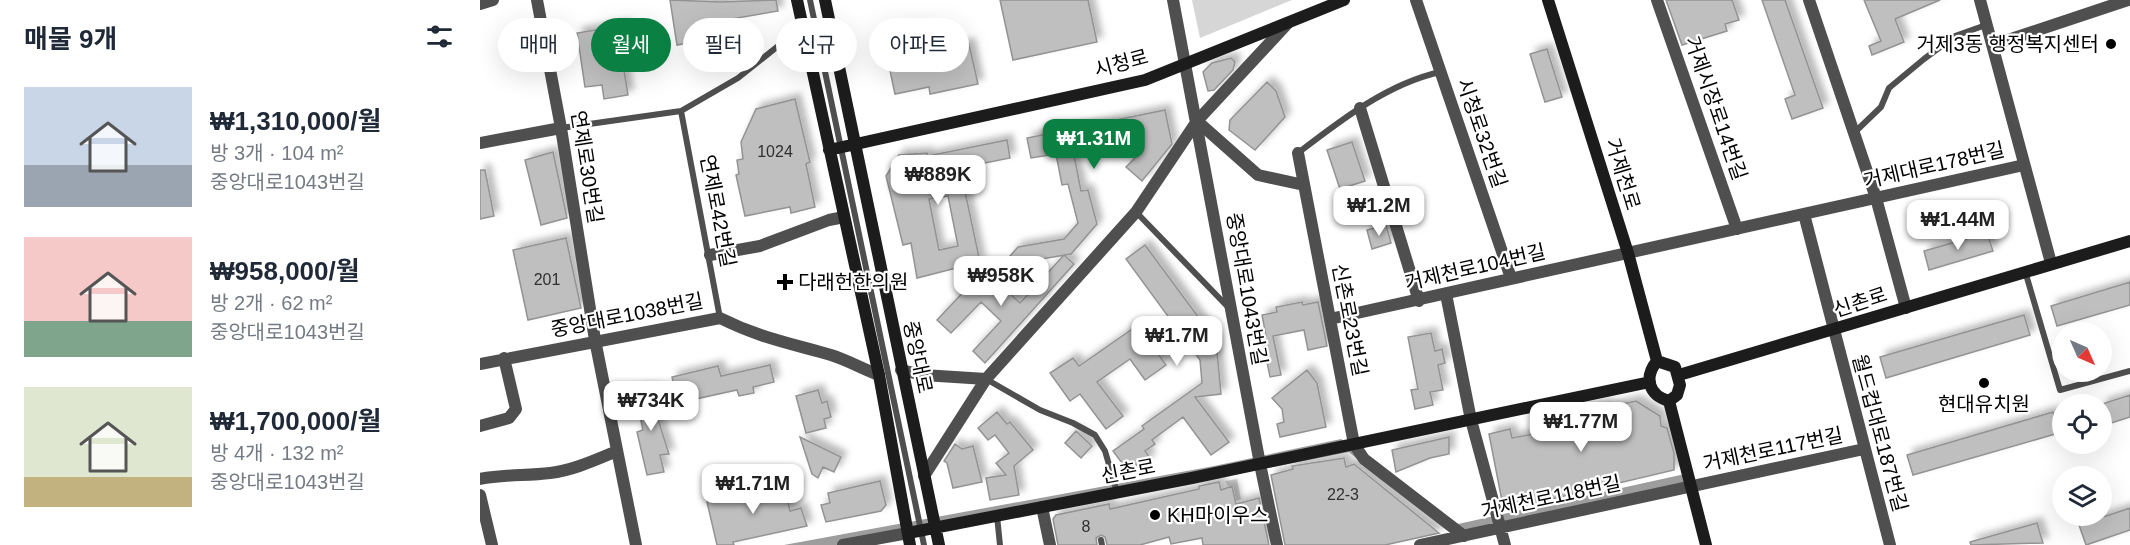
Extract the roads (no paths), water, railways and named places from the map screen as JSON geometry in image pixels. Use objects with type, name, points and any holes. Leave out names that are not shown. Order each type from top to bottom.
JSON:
[{"type":"main road","points":[[797,0],[800,18]]},
{"type":"main road","name":"중앙대로","points":[[825,0],[939,545]]},
{"type":"main road","name":"시청로","points":[[834,148],[1145,80],[1344,0]]},
{"type":"main road","name":"거제천로","points":[[1548,0],[1628,254],[1657,361]]},
{"type":"main road","points":[[814,72],[834,148],[844,218],[879,375],[909,539]]},
{"type":"main road","name":"신촌로","points":[[1679,375],[1834,331],[2051,263],[2130,241]]},
{"type":"main road","points":[[1657,361],[1674,367],[1679,375],[1677,395],[1669,401],[1658,398],[1650,382],[1649,376],[1657,361]]},
{"type":"main road","name":"신촌로","points":[[909,539],[921,530],[935,527],[1260,464],[1650,382]]},
{"type":"main road","points":[[1669,401],[1706,545]]},
{"type":"street","points":[[480,4],[493,0]]},
{"type":"street","name":"연제로30번길","points":[[537,0],[561,128],[595,340],[636,545]]},
{"type":"street","name":"중앙대로1043번길","points":[[1173,0],[1277,545]]},
{"type":"street","name":"시청로32번길","points":[[1416,0],[1511,278]]},
{"type":"street","name":"거제시장로14번길","points":[[1657,0],[1737,229]]},
{"type":"street","points":[[1809,0],[1876,198],[1906,308]]},
{"type":"street","name":"거제대로178번길","points":[[1628,254],[2024,165],[1980,0]]},
{"type":"street","points":[[1993,45],[2128,0]]},
{"type":"street","points":[[924,476],[986,379],[1136,212],[1197,121],[1288,22]]},
{"type":"street","points":[[1360,108],[1419,301]]},
{"type":"street","points":[[1197,121],[1258,175],[1304,185]]},
{"type":"street","points":[[480,143],[561,128]]},
{"type":"street","name":"신촌로23번길","points":[[1298,153],[1354,444]]},
{"type":"street","points":[[2024,165],[2051,263]]},
{"type":"street","name":"월드컵대로187번길","points":[[1804,214],[1890,545]]},
{"type":"street","points":[[710,255],[760,246],[829,220],[844,218]]},
{"type":"street","name":"거제천로104번길","points":[[1330,319],[1628,254]]},
{"type":"street","points":[[1446,294],[1471,420],[1505,545]]},
{"type":"street","name":"중앙대로1038번길","points":[[480,364],[595,340],[720,318],[746,331],[785,345],[833,356],[879,375]]},
{"type":"street","points":[[480,426],[510,418],[516,409],[504,358]]},
{"type":"street","points":[[901,370],[923,375],[986,379]]},
{"type":"street","points":[[1354,444],[1364,459],[1464,536]]},
{"type":"street","name":"거제천로117번길","points":[[1690,487],[1864,449]]},
{"type":"street","points":[[480,478],[549,473],[580,466],[617,451]]},
{"type":"street","name":"거제천로118번길","points":[[1420,545],[1690,487]]},
{"type":"street","points":[[480,495],[492,545]]},
{"type":"street","points":[[1042,507],[1050,545]]},
{"type":"street","points":[[843,545],[909,539]]},
{"type":"lane","points":[[810,0],[834,148],[924,545]]},
{"type":"lane","points":[[1855,132],[1881,107],[1888,88],[1954,36],[1986,25]]},
{"type":"lane","points":[[561,128],[681,111],[738,78],[776,48]]},
{"type":"lane","name":"신촌로23번길","points":[[1298,153],[1360,108],[1396,87],[1440,72]]},
{"type":"lane","name":"연제로42번길","points":[[681,111],[710,255],[720,318]]},
{"type":"lane","points":[[1136,212],[1231,310]]},
{"type":"lane","points":[[2025,271],[2060,390],[2130,371]]},
{"type":"lane","points":[[986,379],[1040,410],[1073,423],[1095,435],[1105,451],[1117,492]]},
{"type":"lane","points":[[997,515],[1000,545]]},
{"type":"place","name":"거제3동 행정복지센터","points":[[2111,44]]},
{"type":"place","name":"다래헌한의원","points":[[785,282]]},
{"type":"place","name":"현대유치원","points":[[1984,383]]},
{"type":"place","name":"KH마이우스","points":[[1155,515]]}]
